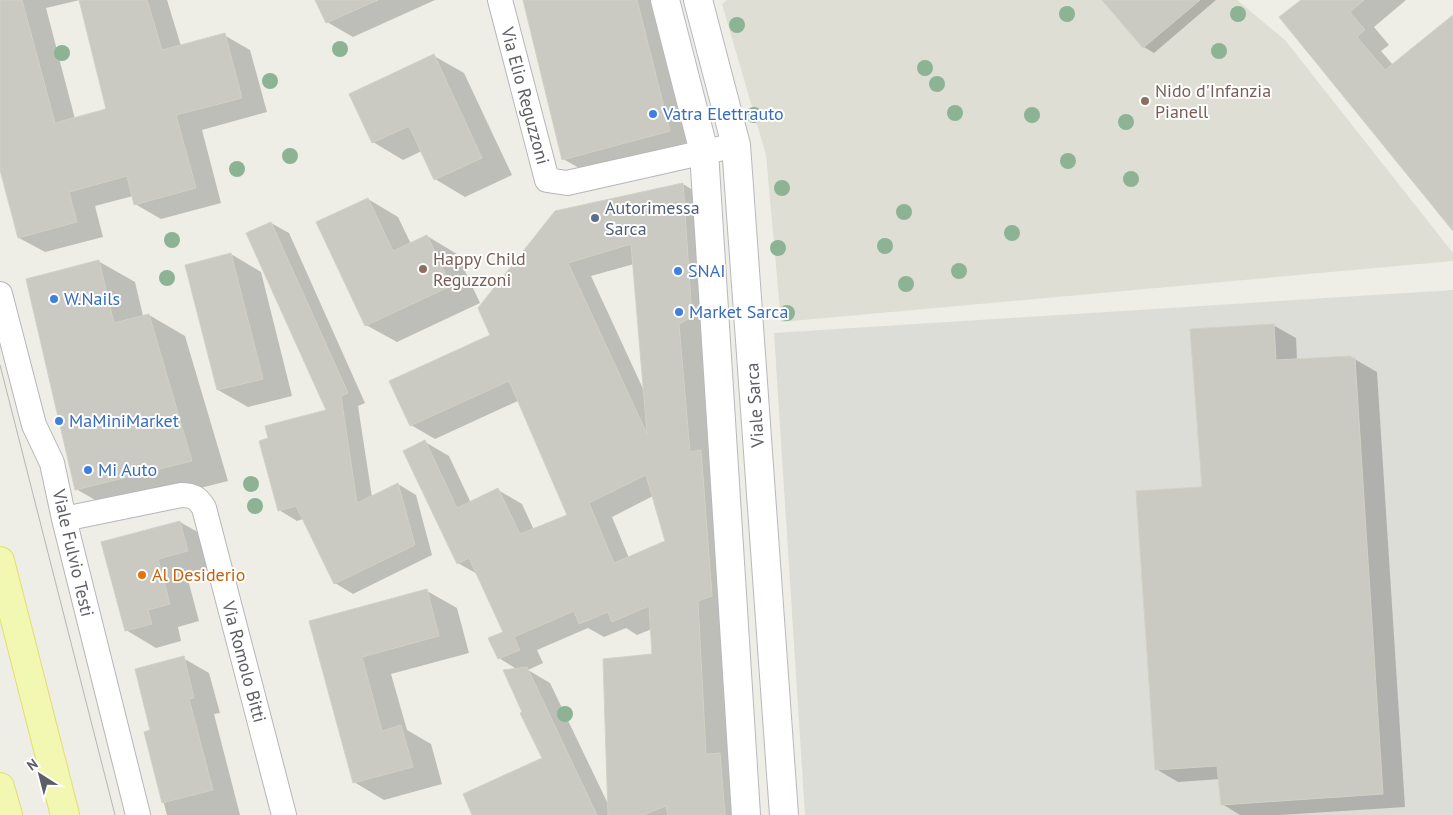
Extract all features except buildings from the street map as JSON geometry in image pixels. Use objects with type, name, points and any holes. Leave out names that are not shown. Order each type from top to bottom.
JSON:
[{"type":"main road","points":[[0,561],[65,815]]},
{"type":"main road","points":[[0,787],[8,815]]},
{"type":"street","name":"Via Elio Reguzzoni","points":[[500,0],[548,180],[567,184],[736,145]]},
{"type":"street","name":"Viale Sarca","points":[[665,0],[704,152],[746,815]]},
{"type":"street","name":"Viale Sarca","points":[[698,0],[736,145],[784,815]]},
{"type":"street","name":"Viale Fulvio Testi","points":[[0,294],[34,425],[52,463],[64,519],[138,815]]},
{"type":"street","name":"Via Romolo Bitti","points":[[64,519],[181,495],[189,494],[196,497],[200,502],[206,518],[284,815]]},
{"type":"shaded area","points":[[727,0],[1237,0],[1285,40],[1453,253],[1453,261],[781,322],[766,155],[722,4]]},
{"type":"shaded area","points":[[1453,290],[1453,815],[805,815],[774,333]]},
{"type":"tram line","points":[[0,365],[115,815]]},
{"type":"place","name":"Nido d'Infanzia Pianell","points":[[1145,101]]},
{"type":"place","name":"Vatra Elettrauto","points":[[653,114]]},
{"type":"place","name":"Autorimessa Sarca","points":[[595,218]]},
{"type":"place","name":"Happy Child Reguzzoni","points":[[423,269]]},
{"type":"place","name":"SNAI","points":[[678,271]]},
{"type":"place","name":"W.Nails","points":[[54,299]]},
{"type":"place","name":"Market Sarca","points":[[679,312]]},
{"type":"place","name":"MaMiniMarket","points":[[59,421]]},
{"type":"place","name":"Mi Auto","points":[[88,470]]},
{"type":"place","name":"Al Desiderio","points":[[142,575]]}]
